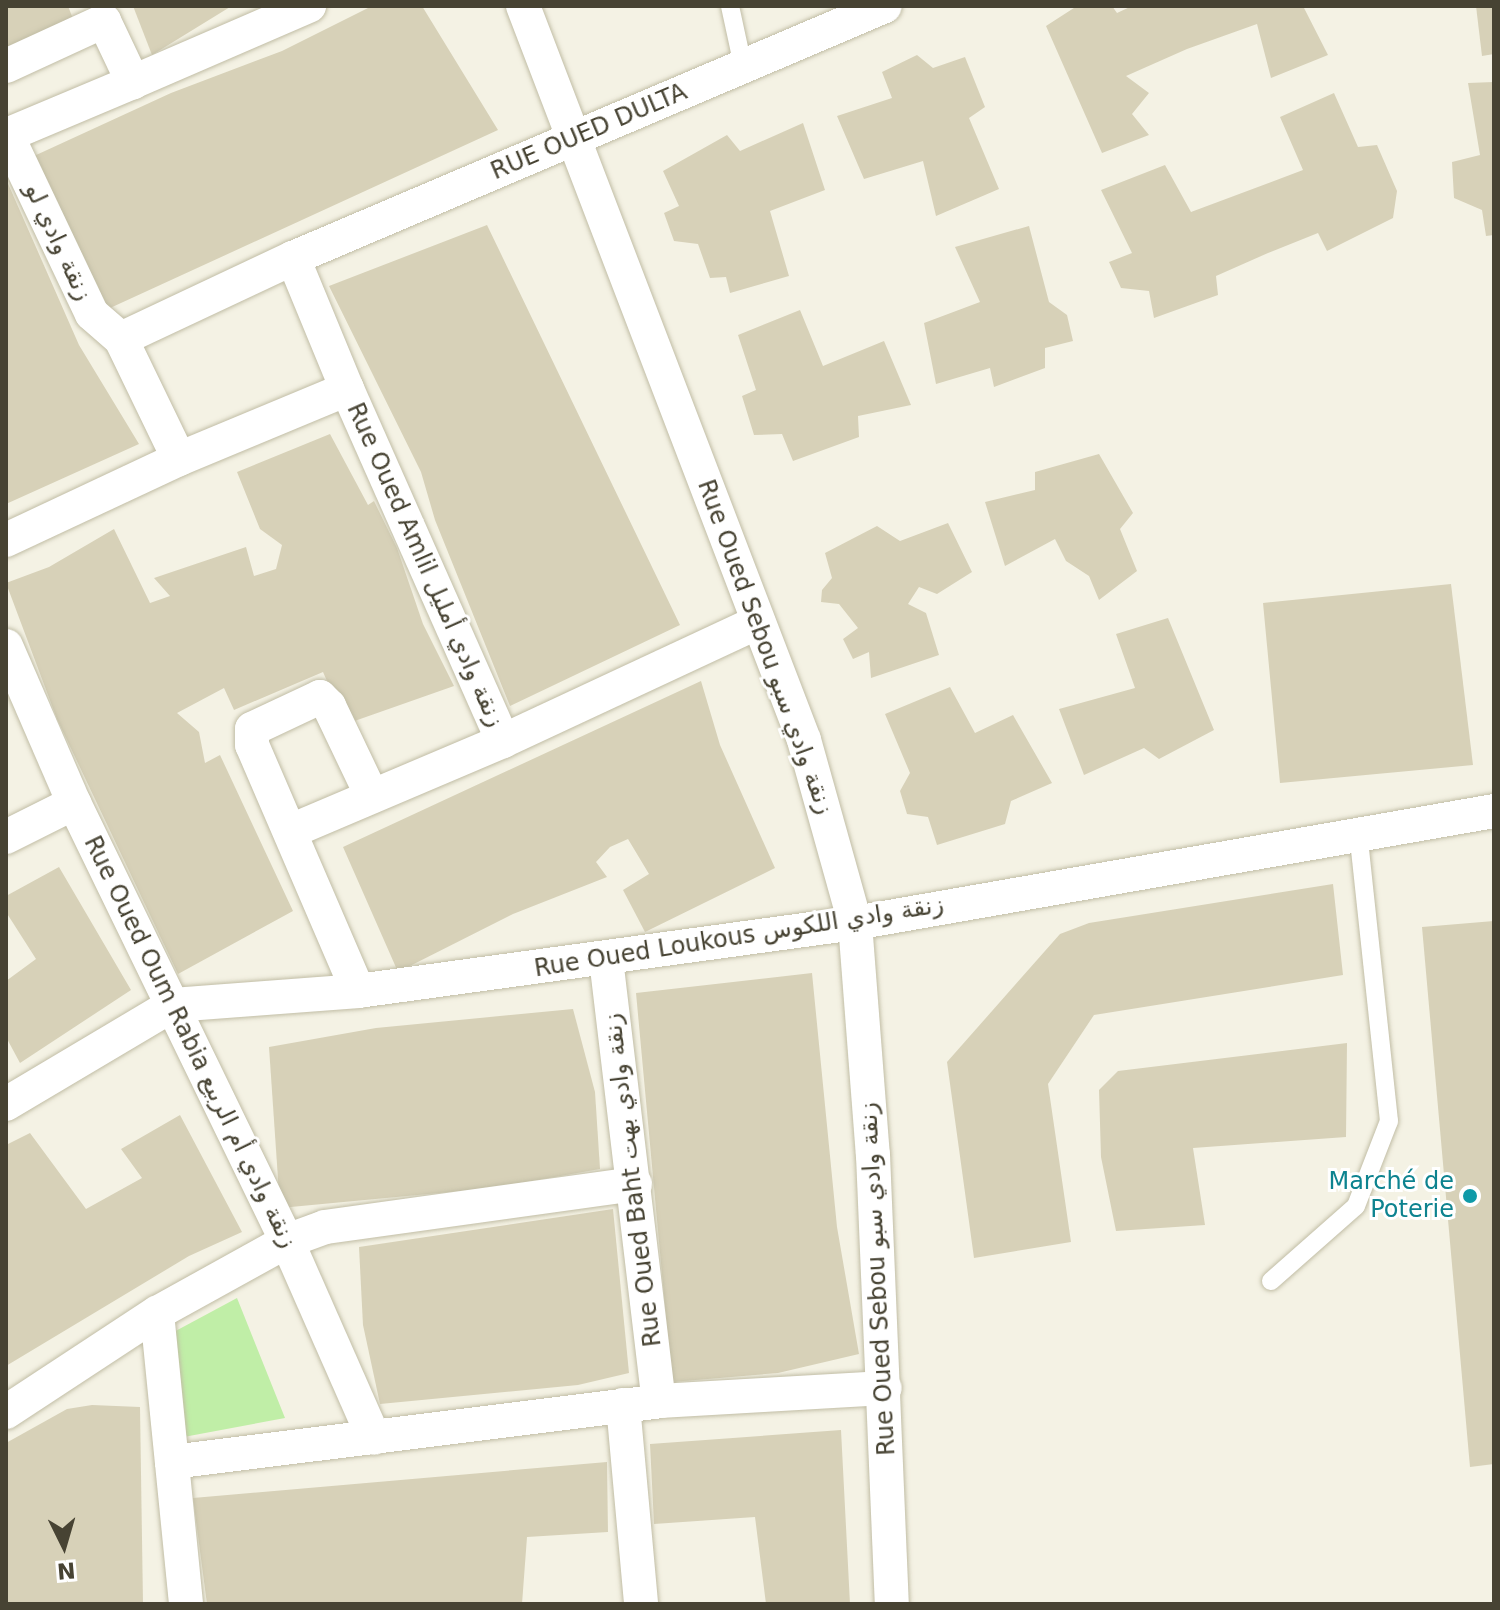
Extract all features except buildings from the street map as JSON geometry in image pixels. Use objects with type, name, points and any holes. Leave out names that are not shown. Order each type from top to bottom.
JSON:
[{"type":"street","name":"زنقة وادي لو","points":[[121,339],[92,314],[6,134],[309,6]]},
{"type":"street","name":"Rue Oued Sebou زنقة وادي سبو","points":[[523,6],[576,139],[756,623],[804,740],[855,923],[885,1388],[892,1604]]},
{"type":"street","name":"RUE OUED DULTA","points":[[121,339],[293,258],[885,6]]},
{"type":"street","points":[[6,66],[100,13],[133,82]]},
{"type":"street","points":[[6,540],[179,459],[347,389],[293,258]]},
{"type":"street","points":[[121,339],[179,459]]},
{"type":"street","name":"Rue Oued Amlil زنقة وادي أمليل","points":[[347,389],[503,741]]},
{"type":"street","points":[[291,831],[503,741],[756,623]]},
{"type":"street","name":"Rue Oued Oum Rabia زنقة وادي أم الربيع","points":[[6,646],[74,803],[287,1241],[374,1438]]},
{"type":"street","points":[[358,991],[252,745],[252,729],[315,697],[329,706],[372,796]]},
{"type":"street","points":[[6,837],[74,803]]},
{"type":"street","name":"Rue Oued Loukous زنقة وادي اللكوس","points":[[6,1104],[173,1005],[358,991],[855,923],[1358,831],[1494,811]]},
{"type":"street","name":"Rue Oued Baht زنقة وادي بهت","points":[[606,959],[659,1401]]},
{"type":"street","points":[[6,1412],[157,1313],[287,1241],[352,1221],[635,1184]]},
{"type":"street","points":[[157,1313],[186,1604]]},
{"type":"street","points":[[172,1462],[659,1401],[885,1388]]},
{"type":"street","points":[[623,1405],[641,1604]]},
{"type":"lane","points":[[730,6],[743,66]]},
{"type":"lane","points":[[1271,1281],[1356,1206],[1389,1121],[1358,831]]},
{"type":"green space","points":[[237,1298],[285,1418],[173,1439],[170,1334]]},
{"type":"place","name":"Marché de Poterie","points":[[1470,1196]]}]
